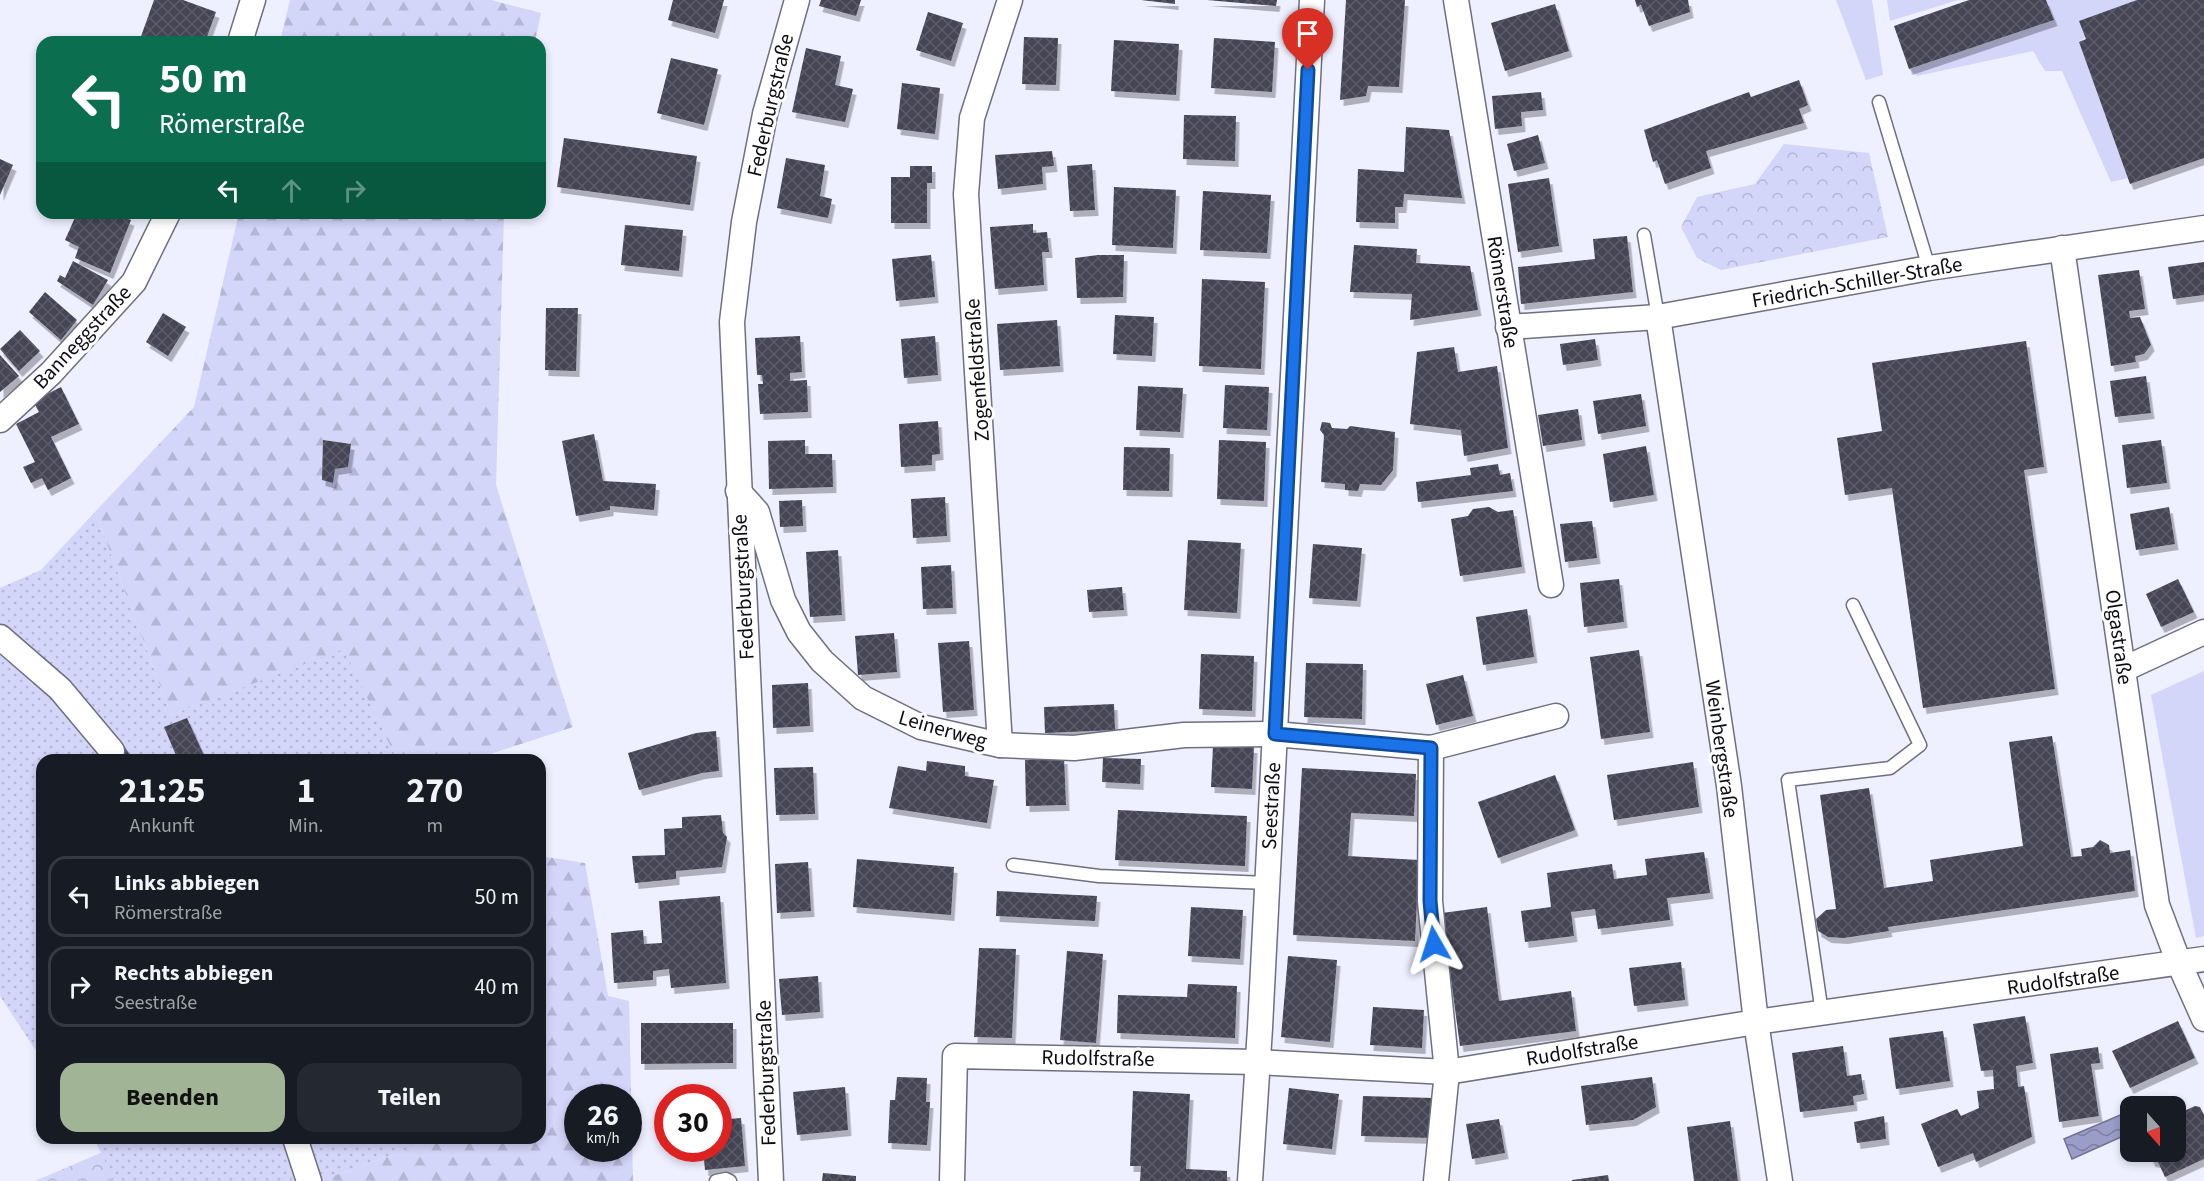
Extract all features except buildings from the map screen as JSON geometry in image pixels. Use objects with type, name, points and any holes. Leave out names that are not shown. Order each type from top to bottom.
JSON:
[{"type":"street","points":[[242,36],[253,0]]},
{"type":"street","name":"Federburgstraße","points":[[771,1181],[732,322],[744,222],[765,114],[797,0]]},
{"type":"street","name":"Zogenfeldstraße","points":[[1000,745],[966,194],[972,118],[1010,0]]},
{"type":"street","name":"Seestraße","points":[[1250,1181],[1275,734],[1311,0]]},
{"type":"street","name":"Römerstraße","points":[[1456,0],[1551,585]]},
{"type":"street","name":"Banneggstraße","points":[[0,420],[51,373],[134,282],[165,219]]},
{"type":"street","name":"Friedrich-Schiller-Straße","points":[[1508,327],[1658,317],[1929,268],[2204,228]]},
{"type":"street","name":"Olgastraße","points":[[2062,248],[2157,905],[2204,1019]]},
{"type":"street","name":"Weinbergstraße","points":[[1658,317],[1729,786],[1756,1022],[1780,1181]]},
{"type":"street","name":"Leinerweg","points":[[738,491],[758,512],[783,600],[799,632],[837,677],[863,698],[891,714],[921,727],[1000,745],[1074,748],[1184,735],[1275,734]]},
{"type":"street","points":[[2124,669],[2204,632]]},
{"type":"street","points":[[0,637],[60,688],[112,751]]},
{"type":"street","points":[[1275,734],[1431,748],[1556,717]]},
{"type":"street","points":[[1431,748],[1430,901],[1447,1072],[1436,1181]]},
{"type":"street","name":"Rudolfstraße","points":[[952,1181],[955,1056],[1257,1062],[1447,1072],[1756,1022],[2204,959]]},
{"type":"street","points":[[297,1144],[309,1181]]},
{"type":"lane","points":[[1879,102],[1929,268]]},
{"type":"lane","points":[[1644,235],[1658,317]]},
{"type":"lane","points":[[1822,1013],[1788,780],[1890,768],[1920,745],[1853,604]]},
{"type":"lane","points":[[1013,865],[1099,876],[1267,884]]},
{"type":"lane","points":[[716,1181],[726,1179],[730,1181]]},
{"type":"green space","points":[[290,0],[491,0],[541,13],[536,36],[281,36]]},
{"type":"green space","points":[[1836,0],[1872,0],[1883,75],[1866,80]]},
{"type":"green space","points":[[1887,0],[1958,0],[1890,21]]},
{"type":"green space","points":[[2046,0],[2137,0],[2079,42],[2128,178],[2111,182],[2062,71],[2045,71],[2033,51],[1917,76],[1909,69],[2054,20]]},
{"type":"green space","points":[[1784,144],[1869,153],[1888,237],[1721,270],[1697,258],[1681,227],[1697,197],[1755,184]]},
{"type":"green space","points":[[238,219],[504,219],[496,485],[573,727],[490,754],[393,754],[344,650],[171,715],[95,512],[194,407]]},
{"type":"green space","points":[[95,512],[171,715],[344,649],[394,754],[36,754],[36,1051],[0,996],[0,588],[41,570]]},
{"type":"green space","points":[[2204,671],[2204,936],[2196,938],[2151,695]]},
{"type":"green space","points":[[546,857],[585,863],[608,996],[629,1001],[631,1084],[564,1084],[564,1162],[633,1162],[633,1181],[318,1181],[424,1144],[546,1144]]},
{"type":"green space","points":[[96,1144],[424,1144],[318,1181],[115,1181]]},
{"type":"green space","points":[[103,1152],[115,1181],[35,1181]]},
{"type":"water","points":[[2120,1115],[2120,1137],[2072,1159],[2064,1139]]},
{"type":"route","points":[[1308,70],[1275,734],[1431,748],[1430,901],[1434,944]]}]
